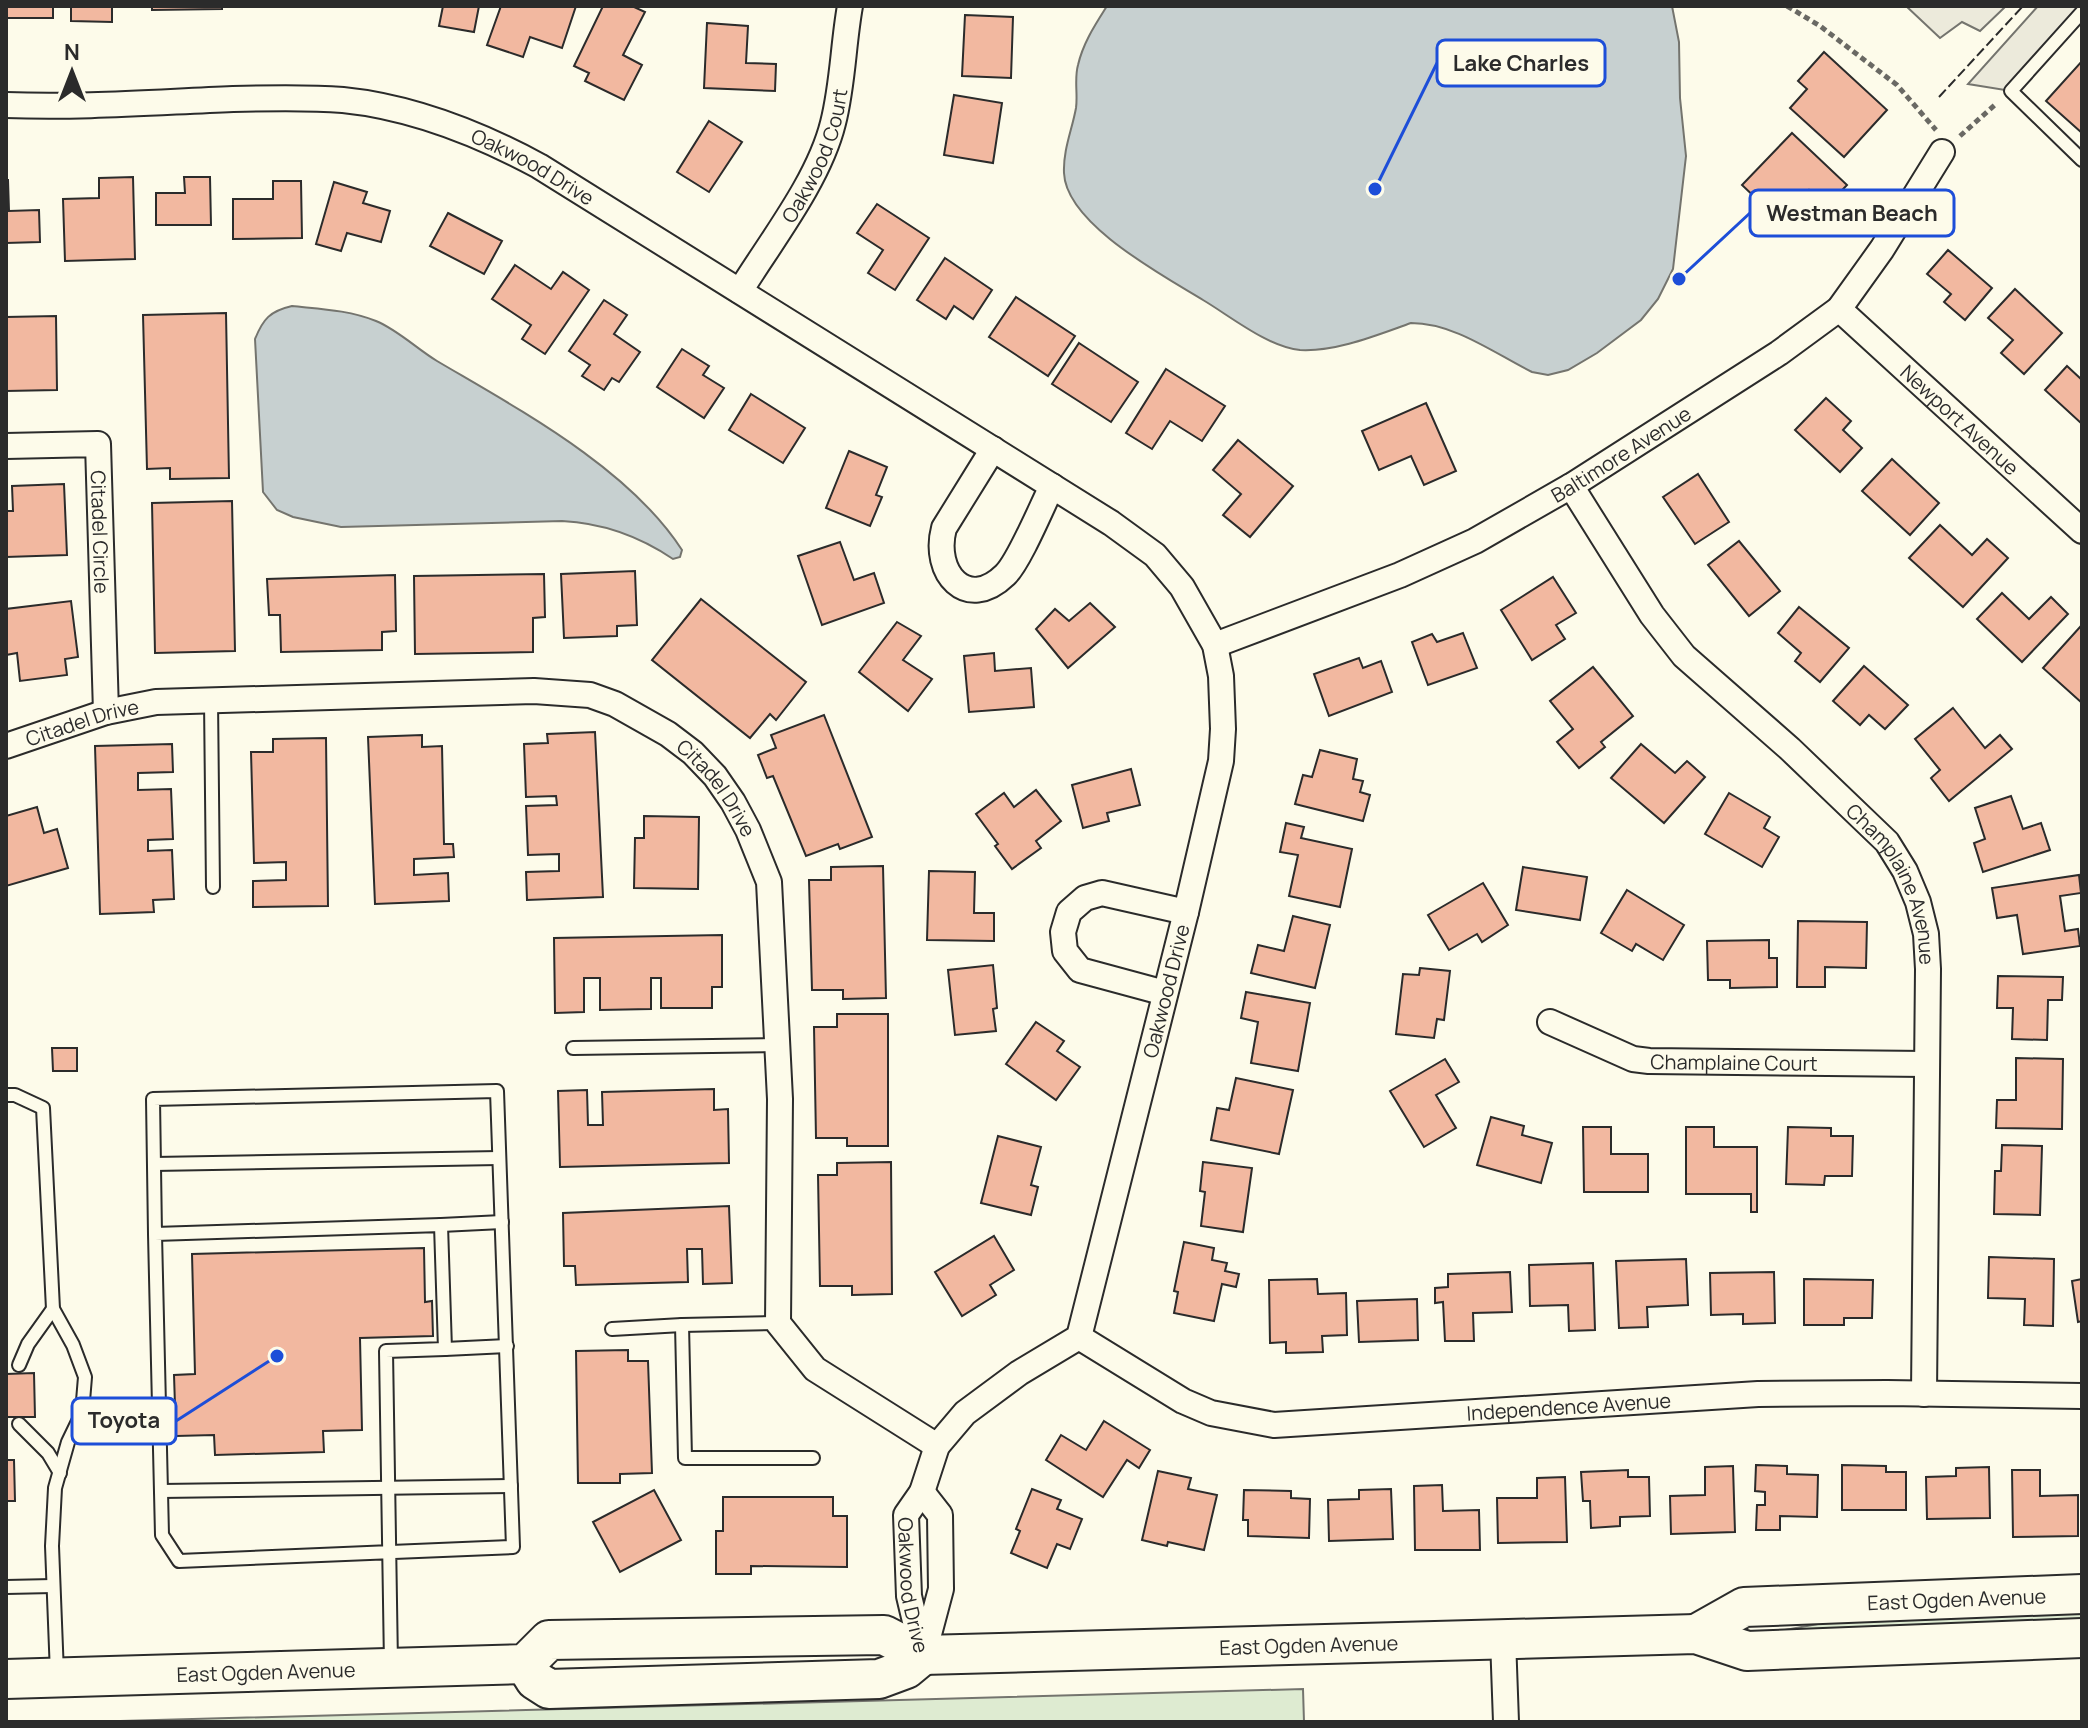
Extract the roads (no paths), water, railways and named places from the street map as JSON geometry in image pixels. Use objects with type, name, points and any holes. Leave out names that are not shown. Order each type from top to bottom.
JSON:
[{"type":"main road","name":"East Ogden Avenue","points":[[1696,1634],[1744,1607],[2082,1594]]},
{"type":"main road","name":"East Ogden Avenue","points":[[6,1679],[525,1664],[535,1680],[549,1689],[879,1679],[906,1669],[923,1655],[1696,1634],[1747,1651],[2082,1638]]},
{"type":"street","name":"Oakwood Court","points":[[740,291],[819,164],[833,126],[842,83],[850,6]]},
{"type":"street","name":"Oakwood Drive","points":[[6,105],[295,98],[343,100],[391,108],[448,124],[505,148],[1111,523],[1155,555],[1182,587],[1215,645],[1221,676],[1223,729],[1221,761],[1186,912],[1079,1337],[1019,1373],[965,1413],[937,1446],[922,1492],[906,1515],[909,1596],[923,1655]]},
{"type":"street","name":"Baltimore Avenue","points":[[1215,645],[1440,559],[1571,486],[1779,353],[1839,309],[1882,249],[1942,152]]},
{"type":"street","name":"Newport Avenue","points":[[1839,309],[2082,531]]},
{"type":"street","name":"Citadel Circle","points":[[6,446],[98,444],[106,712]]},
{"type":"street","points":[[993,449],[944,528],[940,543],[941,557],[952,580],[963,587],[993,584],[1007,573],[1052,486]]},
{"type":"street","name":"Champlaine Avenue","points":[[1571,486],[1652,615],[1684,656],[1790,749],[1887,842],[1905,871],[1918,902],[1926,934],[1928,969],[1924,1394]]},
{"type":"street","name":"Citadel Drive","points":[[6,746],[106,712],[156,702],[558,692],[590,695],[615,704],[668,734],[693,753],[715,776],[733,802],[769,882],[780,1099],[778,1323]]},
{"type":"street","points":[[1165,993],[1080,970],[1065,951],[1063,932],[1069,912],[1085,898],[1102,893],[1186,912]]},
{"type":"street","name":"Champlaine Court","points":[[1550,1022],[1633,1059],[1649,1061],[1926,1064]]},
{"type":"street","points":[[778,1323],[815,1369],[937,1446]]},
{"type":"street","name":"Independence Avenue","points":[[1079,1337],[1183,1401],[1211,1413],[1274,1425],[1758,1394],[2082,1396]]},
{"type":"street","name":"Oakwood Drive","points":[[922,1492],[940,1515],[941,1589],[923,1655]]},
{"type":"street","points":[[1503,1639],[1506,1722]]},
{"type":"lane","points":[[2082,12],[2011,91],[2082,160]]},
{"type":"lane","points":[[211,700],[213,887]]},
{"type":"lane","points":[[573,1048],[778,1045]]},
{"type":"lane","points":[[497,1091],[513,1547],[179,1561],[162,1535],[154,1164],[153,1099],[497,1091]]},
{"type":"lane","points":[[6,1095],[15,1095],[43,1108],[53,1309],[73,1345],[85,1377],[82,1413],[68,1442],[55,1488],[53,1586],[57,1677]]},
{"type":"lane","points":[[154,1164],[499,1158]]},
{"type":"lane","points":[[155,1234],[502,1222]]},
{"type":"lane","points":[[441,1225],[445,1349]]},
{"type":"lane","points":[[19,1365],[28,1344],[53,1309]]},
{"type":"lane","points":[[612,1329],[778,1323]]},
{"type":"lane","points":[[682,1325],[685,1458],[813,1458]]},
{"type":"lane","points":[[392,1667],[386,1351],[507,1346]]},
{"type":"lane","points":[[19,1424],[48,1453],[60,1473]]},
{"type":"lane","points":[[161,1491],[511,1486]]},
{"type":"lane","points":[[6,1587],[53,1586]]},
{"type":"place","name":"Lake Charles","points":[[1375,189]]},
{"type":"place","name":"Westman Beach","points":[[1679,279]]},
{"type":"place","name":"Toyota","points":[[277,1356]]}]
